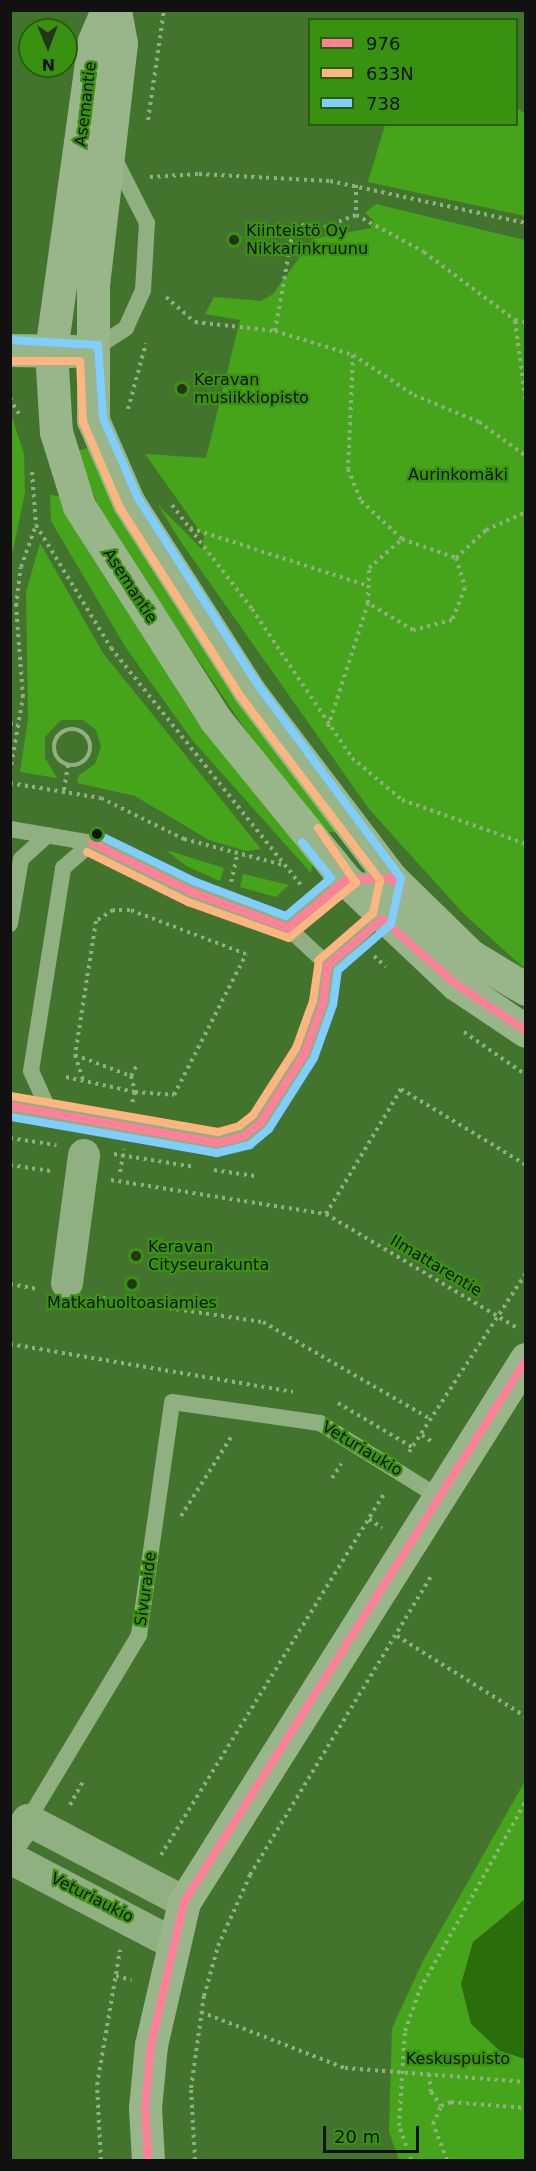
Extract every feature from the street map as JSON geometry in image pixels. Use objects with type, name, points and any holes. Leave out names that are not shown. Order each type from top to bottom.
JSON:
[{"type":"street","name":"Asemantie","points":[[107,10],[94,41],[51,351],[56,432],[78,506],[215,719],[346,880],[382,918],[456,984],[525,1031]]},
{"type":"street","name":"Asemantie","points":[[115,10],[121,43],[90,351],[93,420],[129,503],[249,691],[391,878],[471,956],[525,989]]},
{"type":"street","points":[[10,350],[90,351]]},
{"type":"street","points":[[79,1290],[83,1157]]},
{"type":"street","points":[[148,2160],[145,2108],[151,2045],[171,1942],[184,1902],[525,1359]]},
{"type":"street","points":[[19,1832],[184,1902]]},
{"type":"street","name":"Veturiaukio","points":[[10,1858],[132,1918],[171,1942]]},
{"type":"lane","points":[[90,351],[126,328],[143,291],[147,223],[109,148]]},
{"type":"lane","points":[[10,829],[92,843],[192,892],[288,928],[328,965]]},
{"type":"lane","points":[[10,924],[21,859],[48,835]]},
{"type":"lane","points":[[50,1113],[31,1071],[63,868],[92,843]]},
{"type":"lane","points":[[10,1106],[218,1143],[244,1136],[261,1122],[305,1053],[323,1003],[328,965],[382,918],[391,878],[346,880],[288,928]]},
{"type":"lane","name":"Veturiaukio","points":[[172,1402],[320,1423],[439,1497]]},
{"type":"lane","name":"Sivuraide","points":[[19,1832],[139,1635],[172,1402]]},
{"type":"path","points":[[147,124],[164,10]]},
{"type":"path","points":[[146,168],[149,177],[265,175],[356,185],[525,223]]},
{"type":"path","points":[[356,185],[356,215]]},
{"type":"path","points":[[275,331],[294,224],[325,227],[356,215],[424,252],[515,320],[525,321]]},
{"type":"path","points":[[515,320],[525,403]]},
{"type":"path","points":[[239,325],[275,331],[353,356],[414,395],[479,422],[525,456]]},
{"type":"path","points":[[353,356],[348,469],[361,501],[402,538],[456,558]]},
{"type":"path","points":[[127,411],[129,420]]},
{"type":"path","points":[[168,499],[252,609],[328,728],[352,758],[402,800],[525,844]]},
{"type":"path","points":[[456,558],[486,530],[525,512]]},
{"type":"path","points":[[10,772],[23,697],[16,606],[21,567],[36,525]]},
{"type":"path","points":[[190,528],[369,586]]},
{"type":"path","points":[[328,728],[368,603],[369,568],[402,538]]},
{"type":"path","points":[[368,603],[413,630],[452,620],[465,588],[456,558]]},
{"type":"path","points":[[10,723],[18,724]]},
{"type":"path","points":[[66,729],[78,730],[90,742],[88,754],[68,764],[55,753],[55,741],[66,729]]},
{"type":"path","points":[[64,790],[68,764]]},
{"type":"path","points":[[10,783],[64,790],[101,798],[184,839],[237,856],[284,865]]},
{"type":"path","points":[[230,884],[237,856]]},
{"type":"path","points":[[66,1077],[84,1079],[135,1092],[174,1095],[228,996],[246,954],[213,939],[130,910],[113,910],[96,921],[75,1055],[84,1079]]},
{"type":"path","points":[[213,939],[215,931]]},
{"type":"path","points":[[75,1055],[131,1076]]},
{"type":"path","points":[[135,1092],[131,1076],[137,1065]]},
{"type":"path","points":[[10,1138],[326,1214],[401,1089],[525,1165]]},
{"type":"path","points":[[10,1165],[83,1157],[255,1176]]},
{"type":"path","name":"Ilmattarentie","points":[[326,1214],[525,1333]]},
{"type":"path","points":[[144,1885],[398,1470],[495,1316],[525,1273]]},
{"type":"path","points":[[79,1290],[263,1322],[432,1419]]},
{"type":"path","points":[[178,1522],[236,1429]]},
{"type":"path","points":[[334,1457],[351,1468]]},
{"type":"path","points":[[332,1478],[342,1462]]},
{"type":"path","points":[[377,1485],[386,1491]]},
{"type":"path","points":[[195,2160],[191,2088],[201,2012],[218,1946],[250,1875],[398,1636],[434,1571]]},
{"type":"path","points":[[398,1636],[525,1717]]},
{"type":"path","points":[[68,1809],[90,1769]]},
{"type":"path","points":[[411,2160],[399,2126],[400,2072],[420,1989],[525,1802]]},
{"type":"path","points":[[518,1814],[525,1811]]},
{"type":"path","points":[[100,2160],[97,2085],[120,1949],[132,1918]]},
{"type":"path","points":[[201,2012],[345,2068],[525,2082]]},
{"type":"path","points":[[429,2074],[431,2092],[441,2106]]},
{"type":"path","points":[[447,2160],[433,2124],[441,2106],[452,2102],[525,2108]]},
{"type":"green space","points":[[518,109],[525,114],[525,216],[368,182],[385,126],[518,126]]},
{"type":"green space","name":"Aurinkomäki","points":[[376,204],[525,240],[525,969],[463,913],[369,809],[179,539],[158,505],[202,549],[204,537],[145,454],[206,458],[240,320],[205,314],[214,297],[261,301],[273,294],[313,239],[371,228],[373,220],[365,213]]},
{"type":"green space","points":[[11,414],[24,454],[25,493],[11,559]]},
{"type":"green space","points":[[91,447],[339,833],[322,831],[268,763],[103,519],[77,451]]},
{"type":"green space","points":[[50,495],[67,497],[313,858],[311,873],[193,741],[126,648],[51,521]]},
{"type":"green space","points":[[40,543],[103,653],[261,849],[246,851],[209,840],[135,796],[77,783],[79,775],[95,764],[101,747],[96,730],[83,720],[61,720],[45,737],[45,758],[57,778],[20,772],[28,719],[26,592]]},
{"type":"green space","points":[[166,850],[224,868],[220,881],[186,866]]},
{"type":"green space","points":[[243,874],[289,885],[276,897],[240,887]]},
{"type":"green space","name":"Keskuspuisto","points":[[525,1781],[525,2160],[399,2160],[389,2132],[392,2028],[423,1961]]},
{"type":"shaded area","points":[[525,1899],[525,2059],[500,2051],[471,2024],[461,1984],[473,1942]]},
{"type":"transit line","name":"738","points":[[10,340],[98,345],[103,418],[138,498],[258,685],[401,878],[391,924],[338,970],[333,1005],[314,1058],[269,1129],[250,1145],[217,1153],[10,1117]]},
{"type":"transit line","name":"633N","points":[[10,361],[80,361],[83,422],[120,508],[241,697],[380,880],[373,913],[319,960],[313,1001],[296,1048],[253,1115],[239,1126],[218,1132],[12,1096]]},
{"type":"transit line","name":"633N","points":[[87,852],[188,902],[289,938],[356,883],[318,828]]},
{"type":"transit line","name":"738","points":[[97,834],[196,882],[286,916],[331,878],[302,842]]},
{"type":"transit line","name":"976","points":[[92,843],[192,892],[288,928],[346,880],[391,878],[400,887]]},
{"type":"transit line","name":"976","points":[[10,1106],[218,1143],[244,1136],[261,1122],[305,1053],[323,1003],[328,965],[382,919],[456,984],[526,1031]]},
{"type":"transit line","name":"976","points":[[148,2160],[145,2108],[151,2045],[184,1902],[526,1360]]},
{"type":"place","name":"Kiinteistö Oy Nikkarinkruunu","points":[[234,240]]},
{"type":"place","name":"Keravan musiikkiopisto","points":[[182,389]]},
{"type":"place","name":"Keravan Cityseurakunta","points":[[136,1256]]},
{"type":"place","name":"Matkahuoltoasiamies","points":[[132,1284]]}]
